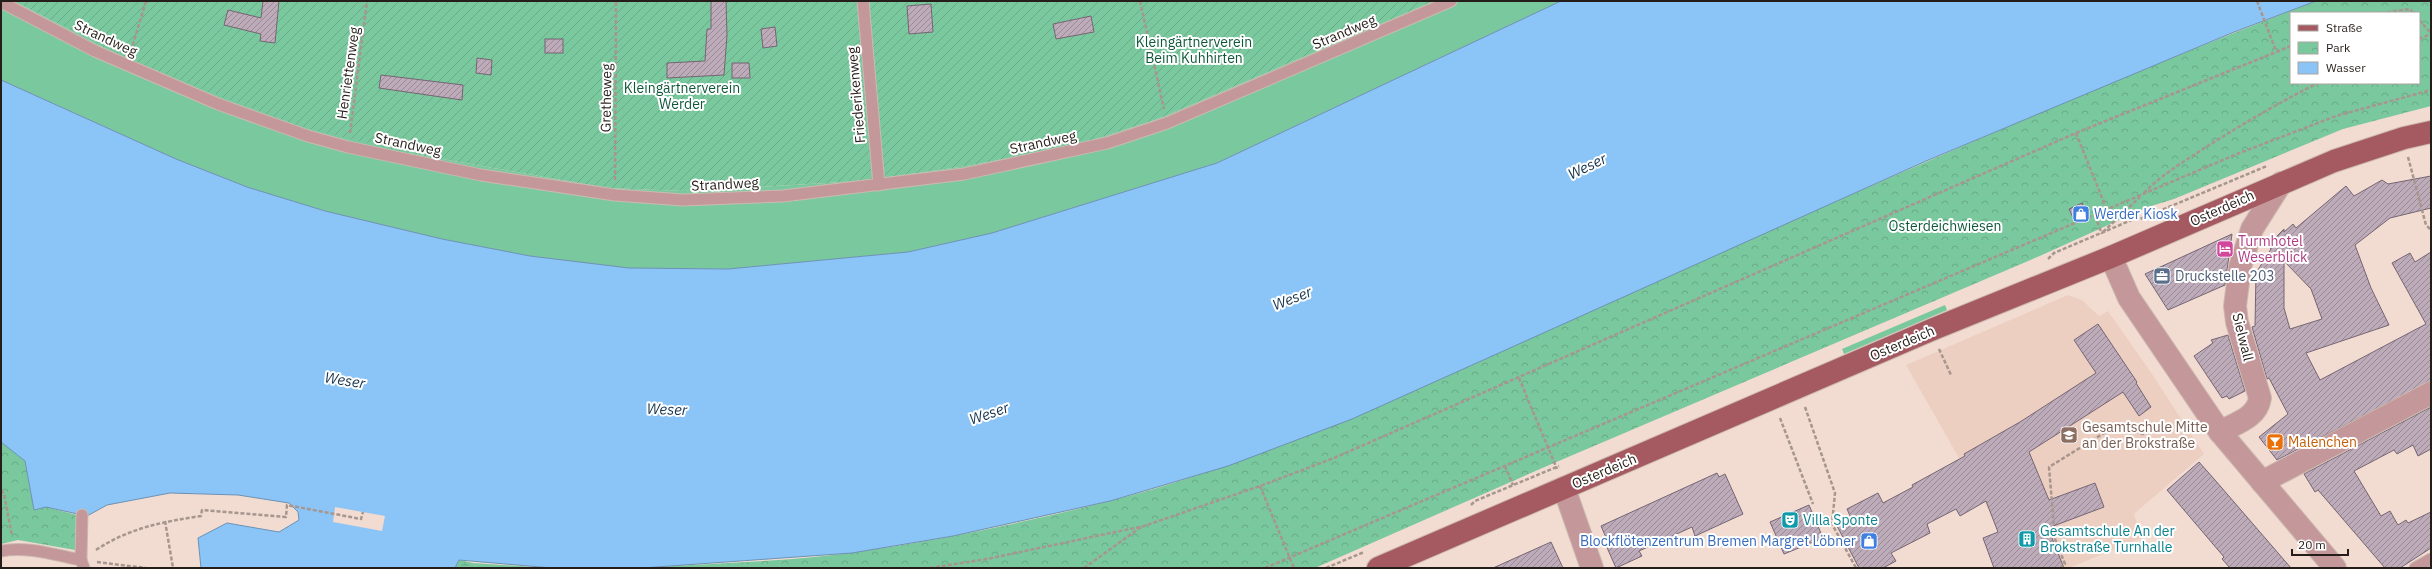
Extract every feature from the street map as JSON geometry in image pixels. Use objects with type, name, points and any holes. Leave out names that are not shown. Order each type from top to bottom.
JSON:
[{"type":"main road","name":"Osterdeich","points":[[1378,568],[1930,330],[2112,257],[2334,161],[2404,138],[2431,132]]},
{"type":"street","name":"Sielwall","points":[[2220,432],[2255,413],[2259,406],[2260,398],[2237,322],[2235,306],[2240,267],[2252,229],[2282,183]]},
{"type":"street","points":[[2112,257],[2129,298],[2220,432],[2335,568]]},
{"type":"street","points":[[2262,482],[2431,393]]},
{"type":"street","points":[[1564,488],[1592,568]]},
{"type":"lane","name":"Friederikenweg","points":[[863,1],[880,186]]},
{"type":"lane","name":"Strandweg","points":[[1,2],[95,51],[127,65],[218,104],[308,136],[348,147],[481,175],[615,195],[683,200],[783,196],[880,186],[964,174],[1107,143],[1167,123],[1451,1]]},
{"type":"lane","points":[[1,551],[83,564],[82,515]]},
{"type":"lane","points":[[2415,568],[2431,559]]},
{"type":"path","points":[[127,65],[146,1]]},
{"type":"path","name":"Henriettenweg","points":[[348,147],[367,1]]},
{"type":"path","name":"Gretheweg","points":[[615,195],[616,1]]},
{"type":"path","points":[[1140,1],[1167,123]]},
{"type":"path","points":[[2256,1],[2276,51]]},
{"type":"path","points":[[2388,12],[2410,9],[2412,12]]},
{"type":"path","points":[[2420,21],[2431,34],[2420,39]]},
{"type":"path","points":[[930,568],[987,560],[1144,526],[1260,486],[1334,458],[2076,133],[2290,46]]},
{"type":"path","points":[[2102,233],[2142,195],[2187,159],[2238,126],[2316,84]]},
{"type":"path","points":[[1265,568],[2095,216],[2237,154],[2336,116],[2431,90]]},
{"type":"path","points":[[2076,133],[2107,210]]},
{"type":"path","points":[[2409,160],[2426,225],[2431,230]]},
{"type":"path","points":[[2095,216],[2102,233]]},
{"type":"path","points":[[2050,258],[2054,253],[2134,219],[2140,219]]},
{"type":"path","points":[[1930,330],[1951,375]]},
{"type":"path","points":[[1519,378],[1557,467]]},
{"type":"path","points":[[1804,404],[1835,493],[1832,524],[1856,568]]},
{"type":"path","points":[[1779,415],[1813,504]]},
{"type":"path","points":[[2060,568],[2065,564],[2055,539],[2049,467],[2117,425],[2146,435]]},
{"type":"path","points":[[1505,466],[1513,485]]},
{"type":"path","points":[[1469,507],[1475,501],[1541,473]]},
{"type":"path","points":[[1260,486],[1294,568]]},
{"type":"path","points":[[2,492],[14,553]]},
{"type":"path","points":[[83,564],[115,537],[153,523],[201,516],[202,510],[286,517],[287,505],[361,519],[363,512]]},
{"type":"path","points":[[165,521],[173,568]]},
{"type":"path","points":[[1084,568],[1144,526]]},
{"type":"path","points":[[83,564],[146,568]]},
{"type":"shaded area","name":"Gesamtschule Mitte an der Brokstraße","points":[[2068,295],[2082,300],[2099,316],[2108,311],[2152,374],[2204,454],[2134,514],[2142,538],[2069,568],[2064,568],[1992,516],[1906,365]]},
{"type":"green space","points":[[1,1],[14,1],[134,63],[408,153],[607,188],[685,191],[861,181],[967,166],[1077,145],[1158,119],[1434,1],[1561,1],[1217,163],[992,233],[908,252],[728,269],[629,268],[530,256],[442,239],[325,211],[247,187],[176,159],[1,80]]},
{"type":"green space","name":"Kleingärtnerverein Werder","points":[[14,1],[1434,1],[1158,119],[1077,145],[967,166],[861,181],[685,191],[607,188],[408,153],[296,125],[134,63]]},
{"type":"green space","name":"Osterdeichwiesen","points":[[2316,1],[2431,1],[2431,106],[2343,129],[2174,199],[2148,207],[2042,255],[1547,466],[1315,568],[642,568],[803,558],[888,547],[984,530],[1047,516],[1110,501],[1177,482],[1243,460],[1372,409],[1882,181],[2141,71]]},
{"type":"green space","points":[[1945,305],[1947,310],[1844,354],[1842,349]]},
{"type":"green space","points":[[1,442],[25,461],[34,510],[46,507],[77,515],[75,550],[18,540],[1,544]]},
{"type":"green space","points":[[459,560],[473,563],[477,568],[455,568]]},
{"type":"green space","points":[[473,563],[548,568],[477,568]]},
{"type":"water","name":"Weser","points":[[1561,1],[2316,1],[2234,32],[1926,161],[1352,419],[1228,466],[1110,501],[953,536],[852,553],[642,568],[552,568],[459,560],[455,568],[201,568],[198,538],[227,523],[279,532],[299,520],[298,512],[289,503],[238,495],[170,493],[107,505],[87,516],[46,507],[34,510],[25,461],[1,442],[1,80],[176,159],[247,187],[325,211],[442,239],[530,256],[629,268],[728,269],[908,252],[992,233],[1217,163]]},
{"type":"pier","points":[[335,507],[385,516],[382,531],[333,522]]},
{"type":"building","points":[[263,1],[279,1],[275,43],[260,41],[261,34],[224,25],[228,10],[261,18]]},
{"type":"building","points":[[711,1],[726,1],[727,35],[724,75],[667,78],[667,63],[705,61],[707,29],[711,29]]},
{"type":"building","points":[[931,4],[933,32],[909,34],[907,6]]},
{"type":"building","points":[[1091,16],[1094,32],[1056,39],[1053,24]]},
{"type":"building","points":[[775,27],[777,46],[763,48],[761,29]]},
{"type":"building","points":[[545,39],[563,39],[563,53],[545,53]]},
{"type":"building","points":[[477,58],[492,60],[491,75],[476,73]]},
{"type":"building","points":[[732,63],[749,63],[750,78],[732,78]]},
{"type":"building","points":[[381,75],[463,85],[462,100],[379,88]]},
{"type":"building","points":[[2431,176],[2431,208],[2390,218],[2355,245],[2371,288],[2389,325],[2306,353],[2320,380],[2426,324],[2392,263],[2410,253],[2415,262],[2431,252],[2431,381],[2277,460],[2259,437],[2288,414],[2269,378],[2267,379],[2252,327],[2255,326],[2256,273],[2271,249],[2268,245],[2284,229],[2284,232],[2293,224],[2296,228],[2346,186],[2354,196],[2382,180],[2388,184]],"holes":[[[2284,261],[2311,289],[2322,319],[2290,329],[2284,308]]]},
{"type":"building","points":[[2082,203],[2088,216],[2075,222],[2069,209]]},
{"type":"building","points":[[2232,234],[2225,285],[2168,310],[2145,274]]},
{"type":"building","points":[[2098,324],[2137,382],[2136,383],[2151,407],[2139,416],[2123,392],[2029,452],[2049,500],[2095,483],[2104,507],[2048,528],[2064,568],[1994,568],[1983,538],[1998,532],[1986,501],[1960,516],[1956,509],[1927,524],[1930,533],[1891,553],[1896,561],[1883,568],[1859,568],[1837,526],[1851,518],[1847,509],[1878,493],[1883,503],[1913,487],[1912,485],[1965,456],[1964,454],[2020,422],[2096,373],[2074,340]]},
{"type":"building","points":[[2228,335],[2245,391],[2229,399],[2227,396],[2222,398],[2194,356],[2213,343],[2211,340]]},
{"type":"building","points":[[2431,407],[2431,449],[2418,456],[2413,445],[2397,454],[2394,450],[2354,471],[2381,516],[2390,511],[2398,525],[2406,520],[2408,523],[2431,512],[2431,548],[2400,568],[2385,568],[2318,490],[2315,492],[2304,474]]},
{"type":"building","points":[[2199,462],[2291,568],[2230,568],[2222,559],[2224,557],[2167,490]]},
{"type":"building","points":[[1717,473],[1719,477],[1725,474],[1743,514],[1695,536],[1692,527],[1639,551],[1642,556],[1616,568],[1605,543],[1608,542],[1601,526]]},
{"type":"building","points":[[1809,505],[1823,538],[1784,554],[1770,522]]},
{"type":"building","points":[[1551,542],[1563,568],[1493,568]]},
{"type":"place","name":"Werder Kiosk","points":[[2081,214]]},
{"type":"place","name":"Turmhotel Weserblick","points":[[2225,249]]},
{"type":"place","name":"Druckstelle 203","points":[[2162,276]]},
{"type":"place","name":"Gesamtschule Mitte an der Brokstraße","points":[[2069,435]]},
{"type":"place","name":"Malenchen","points":[[2275,442]]},
{"type":"place","name":"Villa Sponte","points":[[1790,520]]},
{"type":"place","name":"Gesamtschule An der Brokstraße Turnhalle","points":[[2027,539]]},
{"type":"place","name":"Blockflötenzentrum Bremen Margret Löbner","points":[[1869,541]]},
{"type":"park label","name":"Kleingärtnerverein Beim Kuhhirten","points":[[1194,50]]}]
